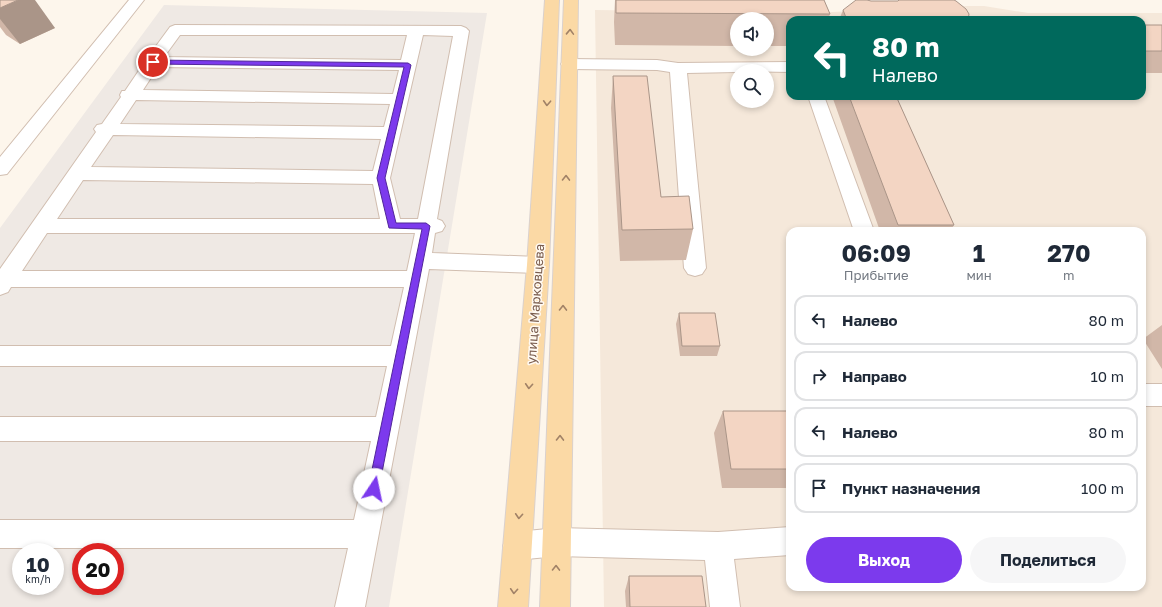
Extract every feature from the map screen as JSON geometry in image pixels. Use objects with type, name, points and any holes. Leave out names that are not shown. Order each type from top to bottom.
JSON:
[{"type":"main road","name":"улица Марковцева","points":[[513,607],[538,265],[552,0]]},
{"type":"main road","name":"улица Марковцева","points":[[556,607],[571,0]]},
{"type":"street","points":[[0,169],[136,2]]},
{"type":"street","points":[[2,282],[77,173],[149,62],[175,30],[461,31],[431,226],[418,270],[350,607]]},
{"type":"street","points":[[392,226],[381,178],[416,31]]},
{"type":"street","points":[[149,62],[408,65]]},
{"type":"street","points":[[569,64],[657,66],[678,68],[786,67]]},
{"type":"street","points":[[678,68],[695,268]]},
{"type":"street","points":[[129,95],[400,98]]},
{"type":"street","points":[[817,100],[863,227]]},
{"type":"street","points":[[105,129],[392,133]]},
{"type":"street","points":[[77,173],[381,178]]},
{"type":"street","points":[[41,226],[431,226]]},
{"type":"street","points":[[2,282],[538,265]]},
{"type":"street","points":[[0,356],[401,356]]},
{"type":"street","points":[[1146,395],[1162,395]]},
{"type":"street","points":[[0,429],[386,429]]},
{"type":"street","points":[[0,534],[365,534]]},
{"type":"street","points":[[517,546],[557,542],[718,546],[786,541]]},
{"type":"street","points":[[718,546],[725,607]]},
{"type":"shaded area","points":[[164,5],[487,13],[389,607],[0,607],[0,228]]},
{"type":"shaded area","points":[[949,6],[984,6],[1028,13],[1162,13],[1162,607],[604,607],[595,10],[740,12],[730,12],[730,56],[774,56],[774,12],[813,13]]},
{"type":"building","points":[[0,0],[18,0],[0,8]]},
{"type":"building","points":[[616,0],[824,0],[830,14],[774,14],[774,12],[730,12],[730,14],[616,13]]},
{"type":"building","points":[[856,0],[954,0],[966,9],[969,14],[969,16],[845,16],[843,10]]},
{"type":"building","points":[[1146,25],[1162,25],[1162,51],[1146,51]]},
{"type":"building","points":[[613,76],[647,76],[661,197],[689,196],[693,229],[622,230]]},
{"type":"building","points":[[851,100],[898,100],[954,225],[898,225]]},
{"type":"building","points":[[679,313],[715,313],[720,346],[682,346]]},
{"type":"building","points":[[723,411],[786,411],[786,469],[731,469]]},
{"type":"building","points":[[629,576],[702,576],[706,607],[630,607]]},
{"type":"route","points":[[153,62],[408,65],[381,178],[392,226],[426,226],[374,489]]}]
